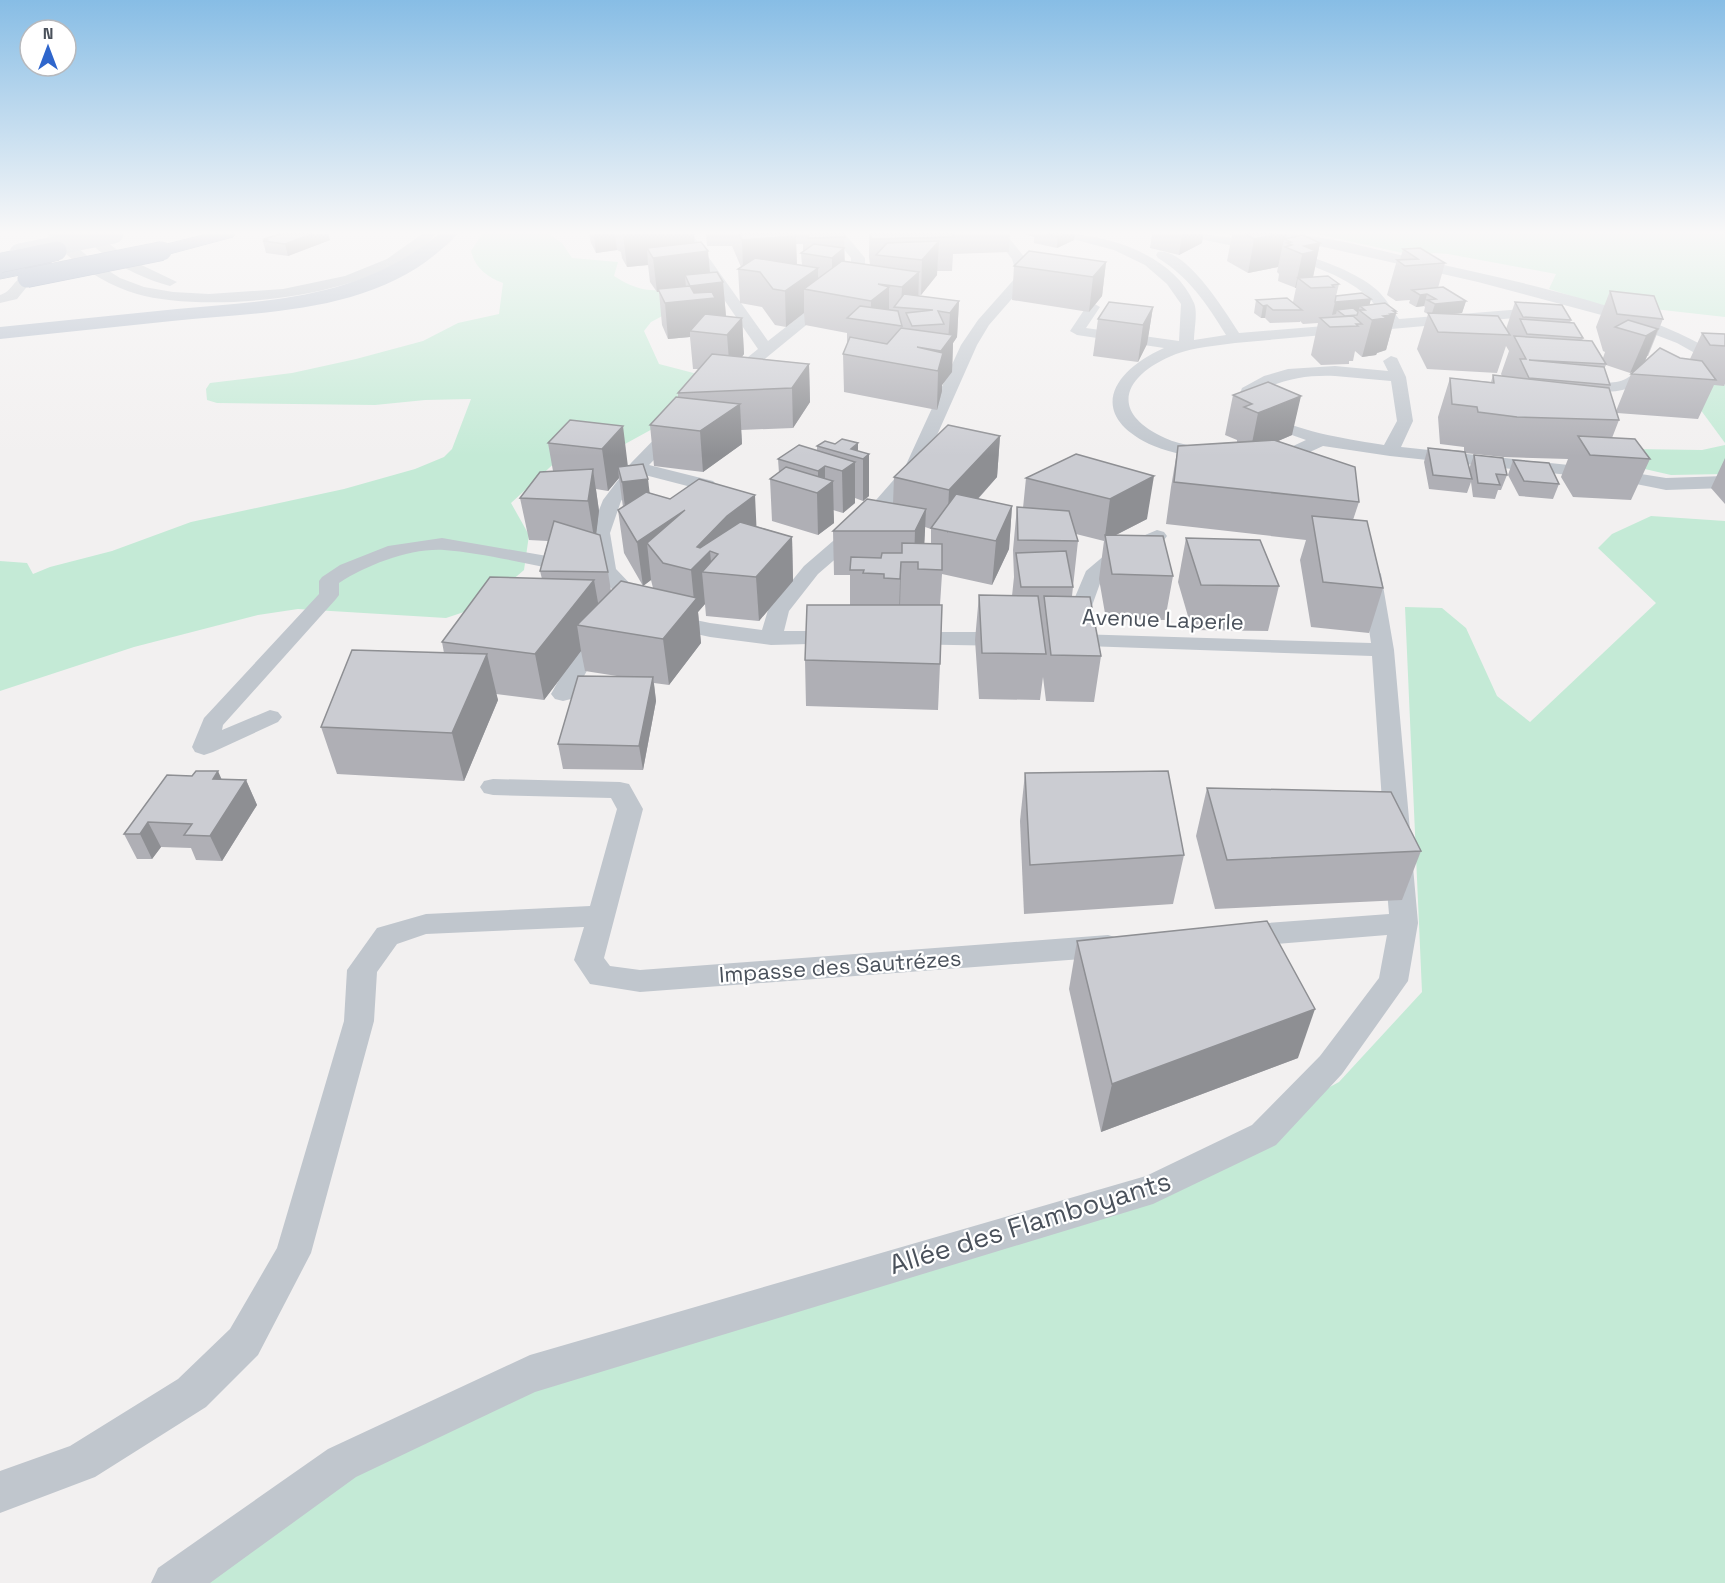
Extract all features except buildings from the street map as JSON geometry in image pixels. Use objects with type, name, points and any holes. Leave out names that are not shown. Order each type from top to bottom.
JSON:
[{"type":"main road","points":[[0,333],[253,308]]},
{"type":"street","points":[[737,308],[766,349]]},
{"type":"street","points":[[711,394],[818,308]]},
{"type":"street","points":[[771,638],[779,610],[811,570],[869,520],[913,469],[969,345],[983,323],[996,308]]},
{"type":"street","points":[[1093,308],[1077,331],[1173,351]]},
{"type":"street","points":[[1173,351],[1187,308]]},
{"type":"street","points":[[1215,308],[1235,338]]},
{"type":"street","points":[[1383,308],[1396,325]]},
{"type":"street","points":[[1306,479],[1263,466],[1160,443],[1133,426],[1121,411],[1119,394],[1127,380],[1173,351],[1235,338],[1541,315],[1530,308]]},
{"type":"street","points":[[1596,308],[1630,317],[1703,350],[1725,365]]},
{"type":"street","points":[[1592,388],[1610,389],[1624,386],[1670,357],[1725,347]]},
{"type":"street","points":[[1390,451],[1405,421],[1398,377],[1391,361]]},
{"type":"street","points":[[1398,377],[1351,372],[1311,372],[1273,378],[1248,391],[1244,403],[1256,416],[1321,440],[1390,451],[1615,469],[1666,484],[1725,482]]},
{"type":"street","points":[[693,409],[637,467],[612,500],[600,532],[606,571],[650,617],[710,630],[771,638],[854,638]]},
{"type":"street","points":[[1263,466],[1321,440]]},
{"type":"street","points":[[637,467],[711,488],[707,496],[688,510]]},
{"type":"street","points":[[1069,640],[1093,575],[1119,554],[1157,536]]},
{"type":"street","points":[[270,717],[204,747],[212,723],[328,595],[329,581],[347,569],[395,550],[442,544],[606,571]]},
{"type":"street","name":"Allée des Flamboyants","points":[[173,1583],[342,1463],[530,1374],[1153,1189],[1264,1135],[1331,1065],[1393,981],[1404,923],[1383,650],[1367,550]]},
{"type":"street","points":[[563,694],[584,657],[638,605]]},
{"type":"street","name":"Avenue Laperle","points":[[890,639],[1069,640],[1383,650]]},
{"type":"street","name":"Impasse des Sautrézes","points":[[493,787],[620,790],[630,809],[589,960],[601,976],[640,981],[1130,944]]},
{"type":"street","points":[[0,1492],[81,1463],[192,1394],[244,1342],[293,1253],[359,1021],[362,970],[387,936],[426,924],[601,916]]},
{"type":"street","points":[[1213,938],[1404,923]]},
{"type":"green space","points":[[500,308],[678,308],[651,322],[644,331],[659,364],[705,376],[656,427],[625,444],[560,458],[511,503],[529,535],[524,570],[482,606],[446,618],[298,609],[258,615],[134,647],[0,691],[0,561],[27,563],[33,574],[50,567],[112,551],[191,522],[344,489],[415,469],[444,457],[452,449],[471,399],[425,400],[375,405],[217,403],[207,400],[206,389],[210,383],[292,373],[356,359],[423,341],[458,323],[499,314]]},
{"type":"green space","points":[[1609,308],[1725,308],[1725,317],[1654,309],[1616,310]]},
{"type":"green space","points":[[1693,383],[1725,385],[1725,443],[1689,394]]},
{"type":"green space","points":[[1725,445],[1725,474],[1671,475],[1636,467],[1633,449],[1702,450]]},
{"type":"green space","points":[[1651,516],[1725,521],[1725,1583],[188,1583],[228,1550],[536,1370],[1189,1163],[1339,1082],[1422,992],[1405,607],[1442,608],[1466,628],[1497,696],[1530,722],[1656,603],[1598,548],[1612,534]]}]
